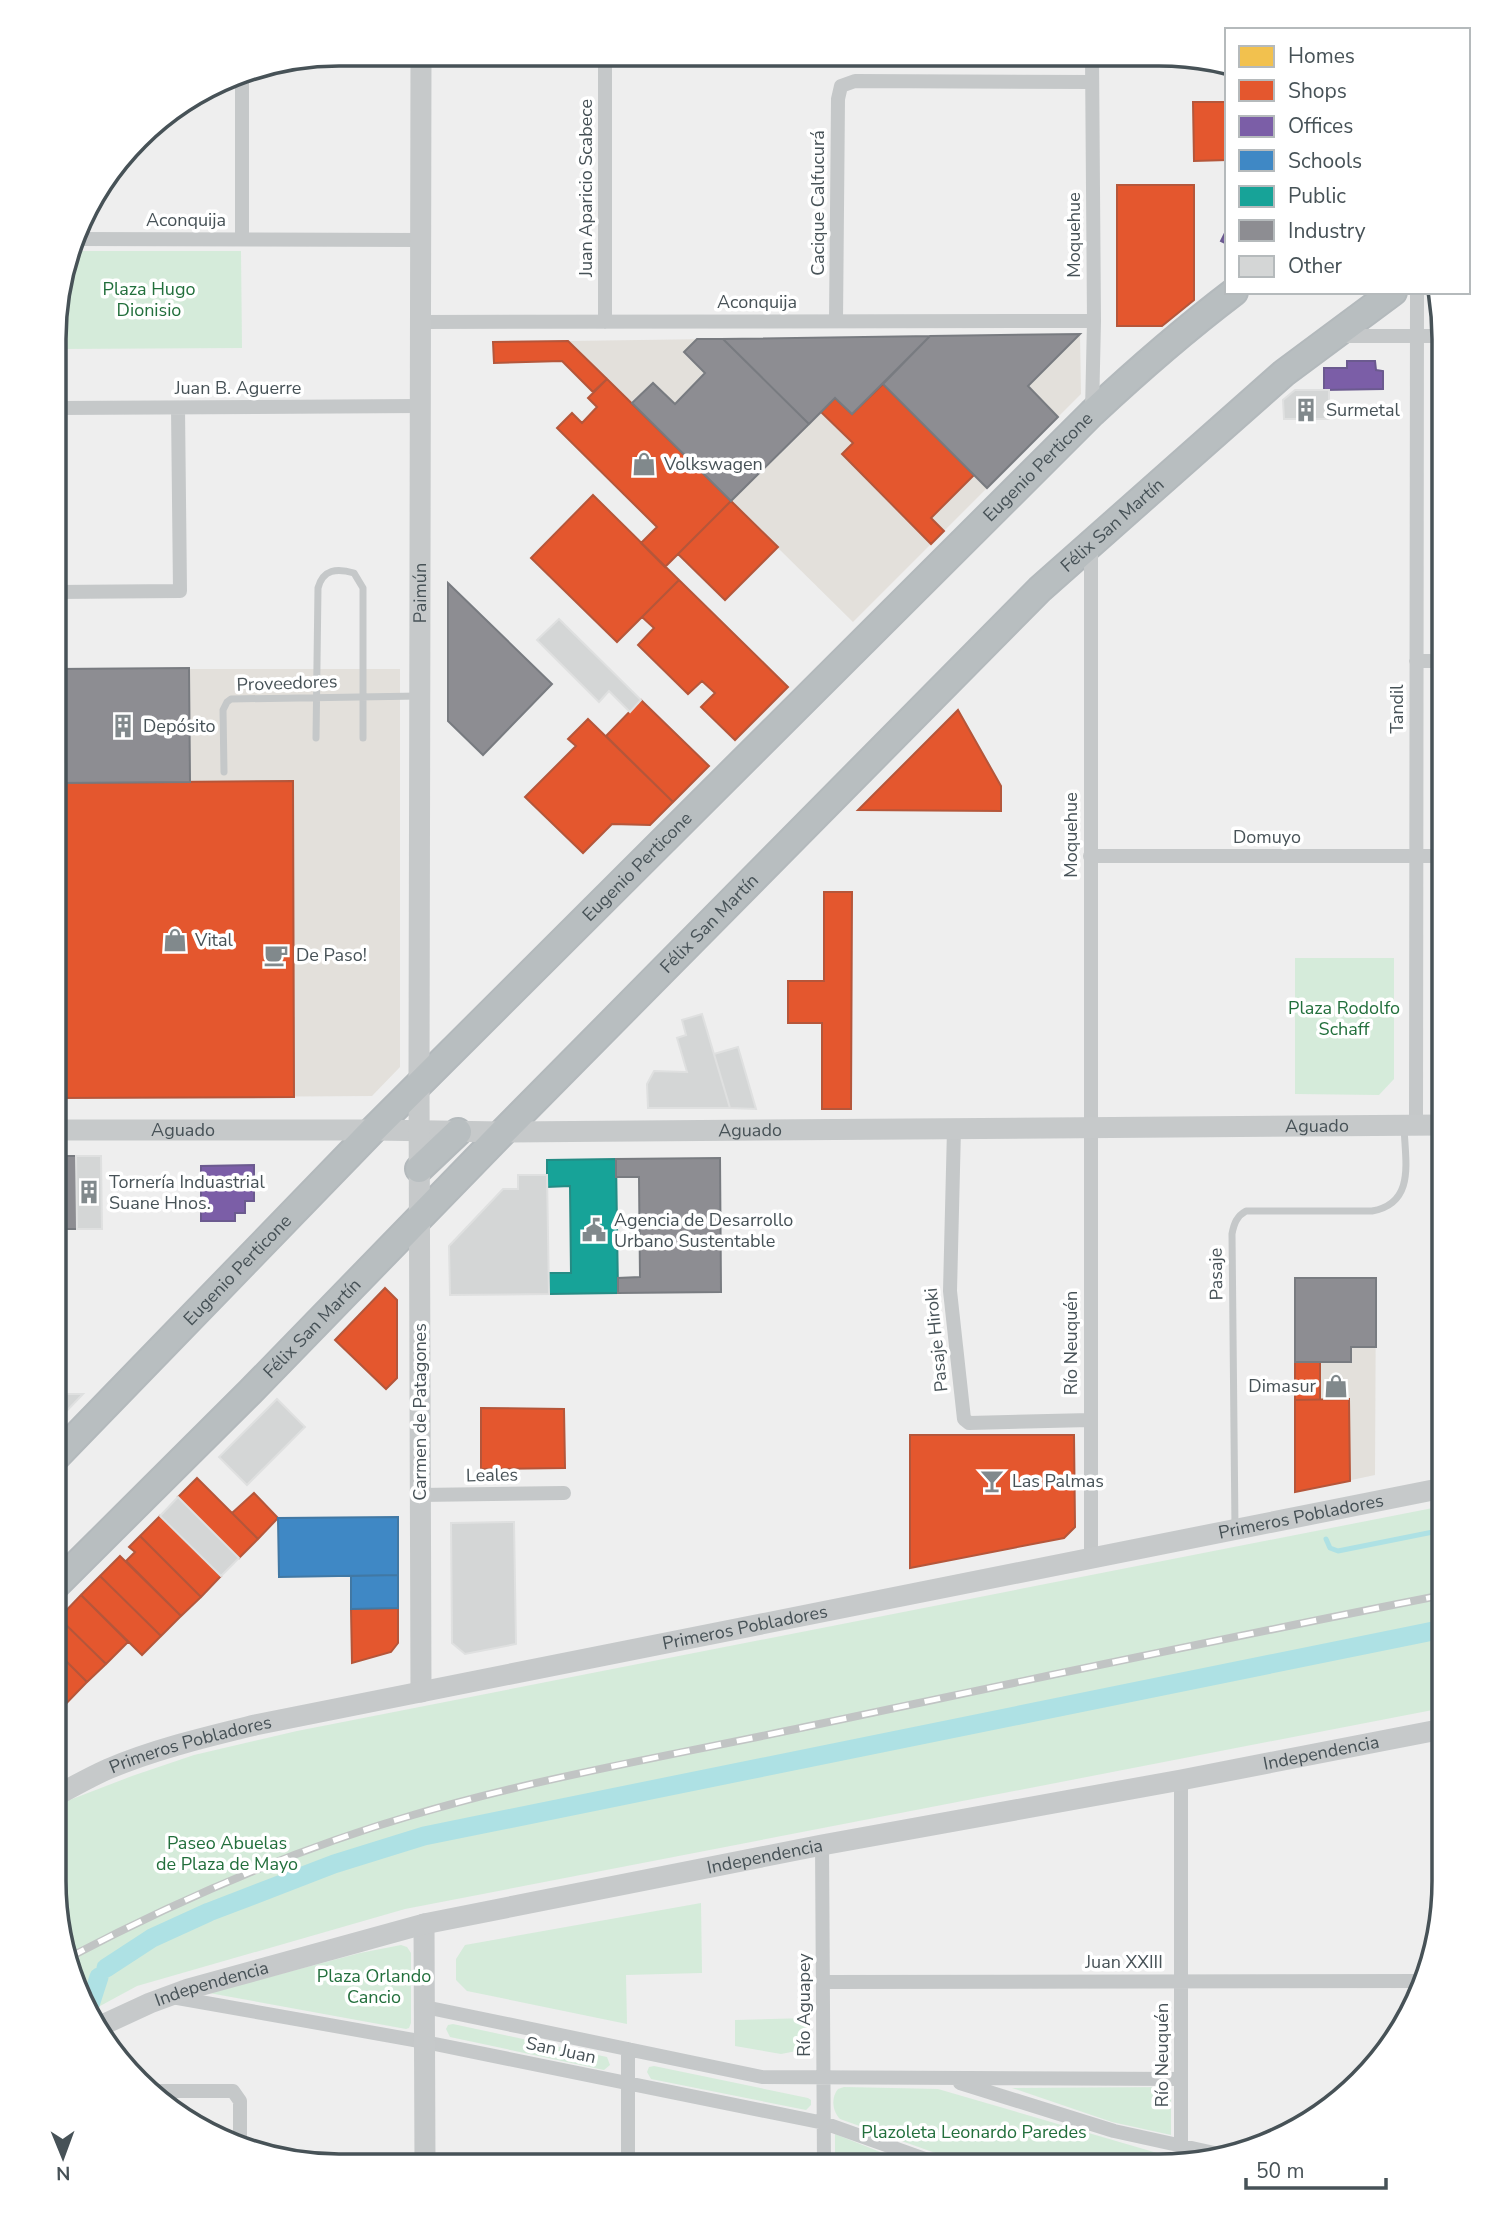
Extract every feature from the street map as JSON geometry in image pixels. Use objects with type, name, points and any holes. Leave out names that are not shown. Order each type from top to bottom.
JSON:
[{"type":"highway","name":"Eugenio Perticone","points":[[66,1447],[373,1130],[1092,413],[1142,366],[1231,294]]},
{"type":"highway","name":"Félix San Martín","points":[[66,1575],[250,1392],[1023,606],[1257,396],[1333,335],[1390,294]]},
{"type":"highway","points":[[419,1169],[458,1132]]},
{"type":"street","name":"Paimún","points":[[419,1132],[421,66]]},
{"type":"street","name":"Juan Aparicio Scabece","points":[[605,66],[605,322]]},
{"type":"street","name":"Moquehue","points":[[1092,66],[1092,413]]},
{"type":"street","name":"Cacique Calfucurá","points":[[836,321],[838,99],[841,86],[855,81],[1092,82]]},
{"type":"street","points":[[242,85],[242,239]]},
{"type":"street","name":"Aconquija","points":[[86,239],[421,240]]},
{"type":"street","name":"Tandil","points":[[1410,1126],[1416,856],[1417,294]]},
{"type":"street","name":"Aconquija","points":[[421,322],[1094,321]]},
{"type":"street","points":[[1333,335],[1432,336]]},
{"type":"street","name":"Juan B. Aguerre","points":[[66,408],[420,406]]},
{"type":"street","points":[[66,592],[180,591],[178,408]]},
{"type":"street","name":"Moquehue","points":[[1090,1128],[1091,543]]},
{"type":"street","points":[[1416,661],[1432,661]]},
{"type":"street","name":"Domuyo","points":[[1090,856],[1432,856]]},
{"type":"street","name":"Aguado","points":[[66,1130],[503,1132],[1432,1125]]},
{"type":"street","name":"Río Neuquén","points":[[1090,1128],[1091,1559]]},
{"type":"street","name":"Pasaje Hiroki","points":[[954,1129],[950,1291],[964,1419],[969,1423],[1090,1420]]},
{"type":"street","name":"Carmen de Patagones","points":[[419,1132],[421,1692]]},
{"type":"street","name":"Primeros Pobladores","points":[[66,1791],[108,1769],[219,1734],[1432,1490]]},
{"type":"street","name":"Leales","points":[[420,1495],[564,1493]]},
{"type":"street","name":"Independencia","points":[[107,2023],[167,1996],[424,1924],[822,1845],[1432,1731]]},
{"type":"street","points":[[66,1778],[108,1769]]},
{"type":"street","name":"Río Neuquén","points":[[1181,1780],[1181,2152]]},
{"type":"street","name":"Río Aguapey","points":[[822,1845],[824,2154]]},
{"type":"street","points":[[424,1924],[425,2154]]},
{"type":"street","name":"Juan XXIII","points":[[823,1982],[1412,1981]]},
{"type":"street","name":"San Juan","points":[[167,1996],[425,2042],[824,2123],[911,2154]]},
{"type":"street","name":"San Juan","points":[[425,2007],[746,2074],[778,2078],[1181,2079]]},
{"type":"street","points":[[628,2049],[628,2154]]},
{"type":"street","name":"San Juan","points":[[945,2078],[1178,2153]]},
{"type":"street","points":[[165,2091],[233,2091],[240,2101],[240,2135]]},
{"type":"lane","points":[[316,738],[318,588],[320,578],[328,571],[338,570],[354,573],[363,588],[363,738]]},
{"type":"lane","name":"Proveedores","points":[[224,772],[223,710],[227,702],[236,698],[420,696]]},
{"type":"lane","name":"Pasaje","points":[[1235,1530],[1233,1226],[1246,1211],[1372,1211],[1391,1204],[1398,1199],[1404,1183],[1410,1126]]},
{"type":"shaded area","points":[[1080,334],[1081,394],[853,622],[568,341]]},
{"type":"shaded area","points":[[66,669],[400,669],[400,1067],[372,1096],[66,1098]]},
{"type":"shaded area","name":"Dimasur","points":[[1295,1278],[1376,1278],[1375,1475],[1295,1492]]},
{"type":"green space","name":"Plaza Hugo Dionisio","points":[[81,251],[241,251],[242,348],[66,349],[69,304]]},
{"type":"green space","name":"Plaza Rodolfo Schaff","points":[[1295,958],[1394,958],[1394,1079],[1379,1095],[1295,1094]]},
{"type":"green space","name":"Paseo Abuelas de Plaza de Mayo","points":[[1432,1508],[1432,1710],[405,1909],[137,1986],[98,2007],[81,1968],[69,1916],[66,1801],[194,1755],[297,1731]]},
{"type":"green space","points":[[701,1903],[702,1973],[626,1975],[627,2024],[467,1991],[456,1980],[456,1959],[465,1945]]},
{"type":"green space","name":"Plaza Orlando Cancio","points":[[401,1945],[407,1947],[411,1953],[411,2023],[406,2029],[209,1993],[360,1953]]},
{"type":"green space","points":[[807,2018],[807,2049],[781,2054],[735,2046],[735,2020]]},
{"type":"green space","points":[[453,2024],[607,2057],[610,2065],[604,2070],[450,2037],[446,2029]]},
{"type":"green space","points":[[649,2067],[808,2098],[811,2105],[806,2110],[651,2079],[647,2072]]},
{"type":"green space","points":[[1171,2087],[1171,2135],[1112,2122],[1012,2088]]},
{"type":"green space","name":"Plazoleta Leonardo Paredes","points":[[838,2089],[938,2089],[1160,2154],[938,2154],[840,2119],[835,2112],[833,2100]]},
{"type":"green space","points":[[835,2134],[885,2154],[835,2154]]},
{"type":"building: Shops","points":[[1193,102],[1225,102],[1225,160],[1194,161]]},
{"type":"building: Shops","points":[[1117,185],[1194,185],[1194,300],[1162,326],[1117,326]]},
{"type":"building: Shops","points":[[568,341],[607,379],[593,392],[562,361],[494,363],[493,342]]},
{"type":"building: Shops","name":"Volkswagen","points":[[607,379],[731,501],[665,567],[641,543],[657,527],[557,428],[572,413],[582,423],[597,407],[588,398]]},
{"type":"building: Shops","points":[[883,384],[974,475],[931,518],[944,531],[931,544],[842,454],[853,443],[821,412],[835,398],[852,414]]},
{"type":"building: Shops","points":[[593,495],[679,580],[617,642],[531,558]]},
{"type":"building: Shops","name":"Volkswagen","points":[[731,501],[778,547],[725,600],[678,554]]},
{"type":"building: Shops","points":[[679,580],[788,687],[735,740],[701,707],[715,693],[702,681],[688,694],[638,645],[654,628],[642,617]]},
{"type":"building: Shops","points":[[641,700],[709,766],[673,802],[606,736]]},
{"type":"building: Shops","points":[[958,710],[1001,786],[1001,811],[858,810]]},
{"type":"building: Shops","points":[[588,719],[673,802],[650,825],[612,824],[583,853],[525,797],[576,746],[568,739]]},
{"type":"building: Shops","name":"Vital","points":[[293,781],[294,1097],[66,1098],[66,783]]},
{"type":"building: Shops","points":[[824,892],[852,892],[851,1109],[822,1109],[822,1023],[788,1023],[788,981],[824,981]]},
{"type":"building: Shops","points":[[385,1288],[397,1300],[397,1378],[386,1389],[335,1340]]},
{"type":"building: Shops","points":[[1295,1362],[1320,1362],[1320,1400],[1295,1400]]},
{"type":"building: Shops","points":[[1349,1399],[1350,1481],[1295,1492],[1295,1400]]},
{"type":"building: Shops","points":[[481,1408],[564,1409],[565,1468],[481,1469]]},
{"type":"building: Shops","name":"Las Palmas","points":[[910,1435],[1074,1435],[1075,1527],[1064,1538],[910,1568]]},
{"type":"building: Shops","points":[[197,1478],[258,1539],[239,1558],[178,1497]]},
{"type":"building: Shops","points":[[254,1493],[278,1518],[258,1539],[232,1513]]},
{"type":"building: Shops","points":[[160,1516],[221,1576],[201,1597],[140,1536]]},
{"type":"building: Shops","points":[[140,1536],[201,1597],[181,1616],[126,1561],[135,1552],[129,1547]]},
{"type":"building: Shops","points":[[120,1556],[181,1616],[161,1636],[100,1576]]},
{"type":"building: Shops","points":[[100,1576],[161,1636],[142,1655],[81,1595]]},
{"type":"building: Shops","points":[[81,1595],[128,1642],[106,1664],[66,1625],[66,1611]]},
{"type":"building: Shops","points":[[398,1608],[398,1643],[391,1652],[352,1663],[351,1609]]},
{"type":"building: Shops","points":[[66,1625],[106,1664],[87,1682],[66,1661]]},
{"type":"building: Shops","points":[[66,1661],[87,1682],[66,1704]]},
{"type":"building: Offices","points":[[1347,361],[1375,361],[1376,370],[1383,371],[1383,389],[1324,390],[1324,368],[1347,368]]},
{"type":"building: Offices","points":[[254,1165],[254,1201],[245,1201],[245,1213],[235,1213],[235,1221],[201,1221],[201,1166]]},
{"type":"building: Schools","points":[[398,1517],[398,1575],[279,1577],[278,1518]]},
{"type":"building: Schools","points":[[398,1575],[398,1608],[351,1609],[351,1576]]},
{"type":"building: Public","name":"Agencia de Desarrollo Urbano Sustentable","points":[[616,1159],[618,1293],[549,1294],[549,1273],[571,1273],[570,1186],[547,1187],[547,1160]]},
{"type":"building: Industry","points":[[1080,334],[1028,386],[1058,417],[987,488],[883,384],[930,336]]},
{"type":"building: Industry","points":[[930,336],[852,414],[835,398],[809,424],[723,339]]},
{"type":"building: Industry","points":[[697,339],[723,339],[809,424],[731,501],[632,403],[653,383],[675,404],[705,373],[684,352]]},
{"type":"building: Industry","points":[[448,583],[552,684],[483,755],[448,721]]},
{"type":"building: Industry","name":"Depósito","points":[[189,668],[190,782],[66,783],[66,669]]},
{"type":"building: Industry","points":[[66,1156],[76,1156],[77,1229],[66,1229]]},
{"type":"building: Industry","points":[[720,1158],[721,1292],[618,1293],[618,1278],[640,1277],[639,1177],[616,1177],[616,1159]]},
{"type":"building: Industry","points":[[1295,1278],[1376,1278],[1376,1347],[1351,1347],[1351,1362],[1295,1362]]},
{"type":"building: Other","name":"Surmetal","points":[[1295,390],[1329,390],[1329,419],[1284,419],[1283,400]]},
{"type":"building: Other","points":[[559,619],[641,700],[630,712],[609,691],[599,702],[537,640]]},
{"type":"building: Other","points":[[702,1014],[730,1108],[648,1108],[647,1084],[654,1071],[687,1072],[677,1038],[686,1035],[682,1020]]},
{"type":"building: Other","points":[[738,1047],[756,1109],[730,1108],[714,1054]]},
{"type":"building: Other","name":"Tornería Induastrial Suane Hnos.","points":[[76,1156],[101,1156],[102,1229],[77,1229]]},
{"type":"building: Other","points":[[518,1175],[547,1175],[549,1294],[450,1295],[449,1246],[503,1189],[518,1189]]},
{"type":"building: Other","points":[[66,1394],[83,1394],[66,1412]]},
{"type":"building: Other","points":[[277,1399],[305,1427],[247,1485],[219,1457]]},
{"type":"building: Other","points":[[178,1497],[239,1558],[221,1576],[160,1516]]},
{"type":"building: Other","points":[[514,1522],[516,1644],[465,1654],[452,1643],[451,1523]]},
{"type":"waterway","points":[[1326,1539],[1330,1548],[1338,1551],[1432,1532]]},
{"type":"waterway","points":[[106,1968],[152,1938],[209,1912],[334,1864],[424,1836],[1432,1631]]},
{"type":"waterway","points":[[93,1996],[99,1977]]},
{"type":"railway","points":[[77,1954],[153,1915],[238,1877],[368,1829],[461,1801],[608,1767],[1432,1597]]},
{"type":"place","name":"Surmetal","points":[[1306,410]]},
{"type":"place","name":"Volkswagen","points":[[644,464]]},
{"type":"place","name":"Depósito","points":[[123,726]]},
{"type":"place","name":"Vital","points":[[175,940]]},
{"type":"place","name":"De Paso!","points":[[276,955]]},
{"type":"place","name":"Tornería Induastrial Suane Hnos.","points":[[89,1192]]},
{"type":"place","name":"Agencia de Desarrollo Urbano Sustentable","points":[[594,1230]]},
{"type":"place","name":"Dimasur","points":[[1336,1386]]},
{"type":"place","name":"Las Palmas","points":[[992,1481]]}]
